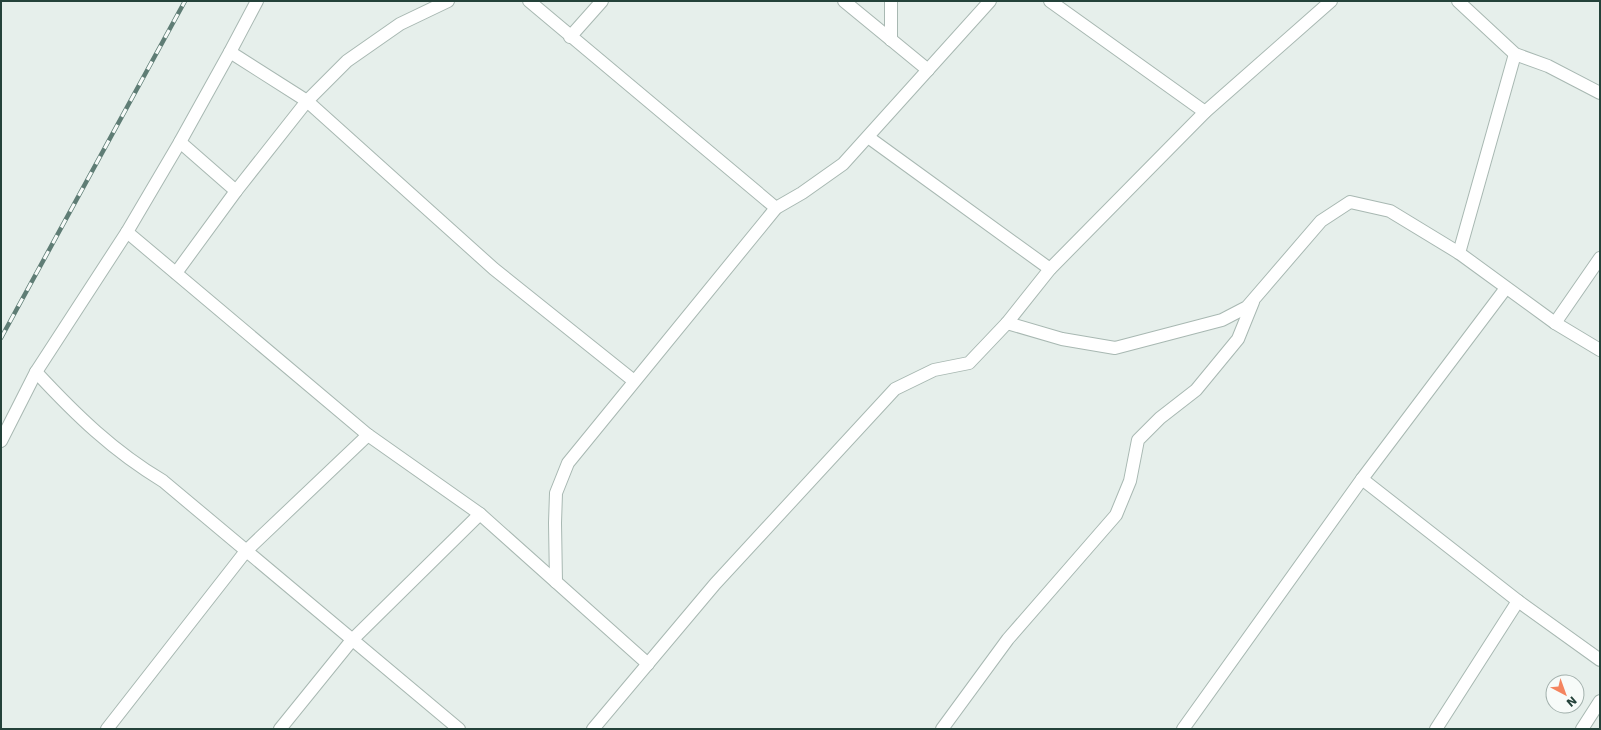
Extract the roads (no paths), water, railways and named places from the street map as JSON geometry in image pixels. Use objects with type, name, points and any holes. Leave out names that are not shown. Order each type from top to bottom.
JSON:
[{"type":"street","points":[[1,441],[36,372],[126,232],[180,142],[230,52],[256,1]]},
{"type":"street","points":[[176,273],[236,191],[308,101],[347,61],[400,24],[448,1]]},
{"type":"street","points":[[529,1],[570,37],[776,208]]},
{"type":"street","points":[[570,37],[602,1]]},
{"type":"street","points":[[844,1],[928,70]]},
{"type":"street","points":[[891,1],[891,40]]},
{"type":"street","points":[[556,582],[556,493],[568,463],[776,208],[802,193],[843,164],[990,1]]},
{"type":"street","points":[[1050,1],[1205,112]]},
{"type":"street","points":[[592,729],[715,584],[895,389],[934,370],[969,363],[1007,323],[1050,269],[1205,112],[1332,1]]},
{"type":"street","points":[[1458,1],[1515,54],[1548,66],[1600,93]]},
{"type":"street","points":[[230,52],[308,101],[494,269],[634,381]]},
{"type":"street","points":[[1459,253],[1515,54]]},
{"type":"street","points":[[868,137],[1050,269]]},
{"type":"street","points":[[180,142],[236,191]]},
{"type":"street","points":[[1007,323],[1062,339],[1115,348],[1222,320],[1247,307],[1321,221],[1350,202],[1390,211],[1459,253],[1556,323],[1600,350]]},
{"type":"street","points":[[126,232],[368,435],[480,514],[648,664]]},
{"type":"street","points":[[1556,323],[1600,258]]},
{"type":"street","points":[[1183,729],[1362,479],[1506,288]]},
{"type":"street","points":[[942,729],[1008,639],[1116,515],[1130,481],[1138,440],[1160,418],[1196,390],[1206,378],[1238,339],[1254,299]]},
{"type":"street","points":[[36,372],[74,412],[107,442],[136,465],[163,481],[459,729]]},
{"type":"street","points":[[107,729],[246,551],[368,435]]},
{"type":"street","points":[[1362,479],[1518,601],[1600,660]]},
{"type":"street","points":[[280,729],[352,640],[480,514]]},
{"type":"street","points":[[1436,729],[1518,601]]},
{"type":"street","points":[[1582,729],[1600,701]]},
{"type":"railway","points":[[1,338],[185,1]]}]
